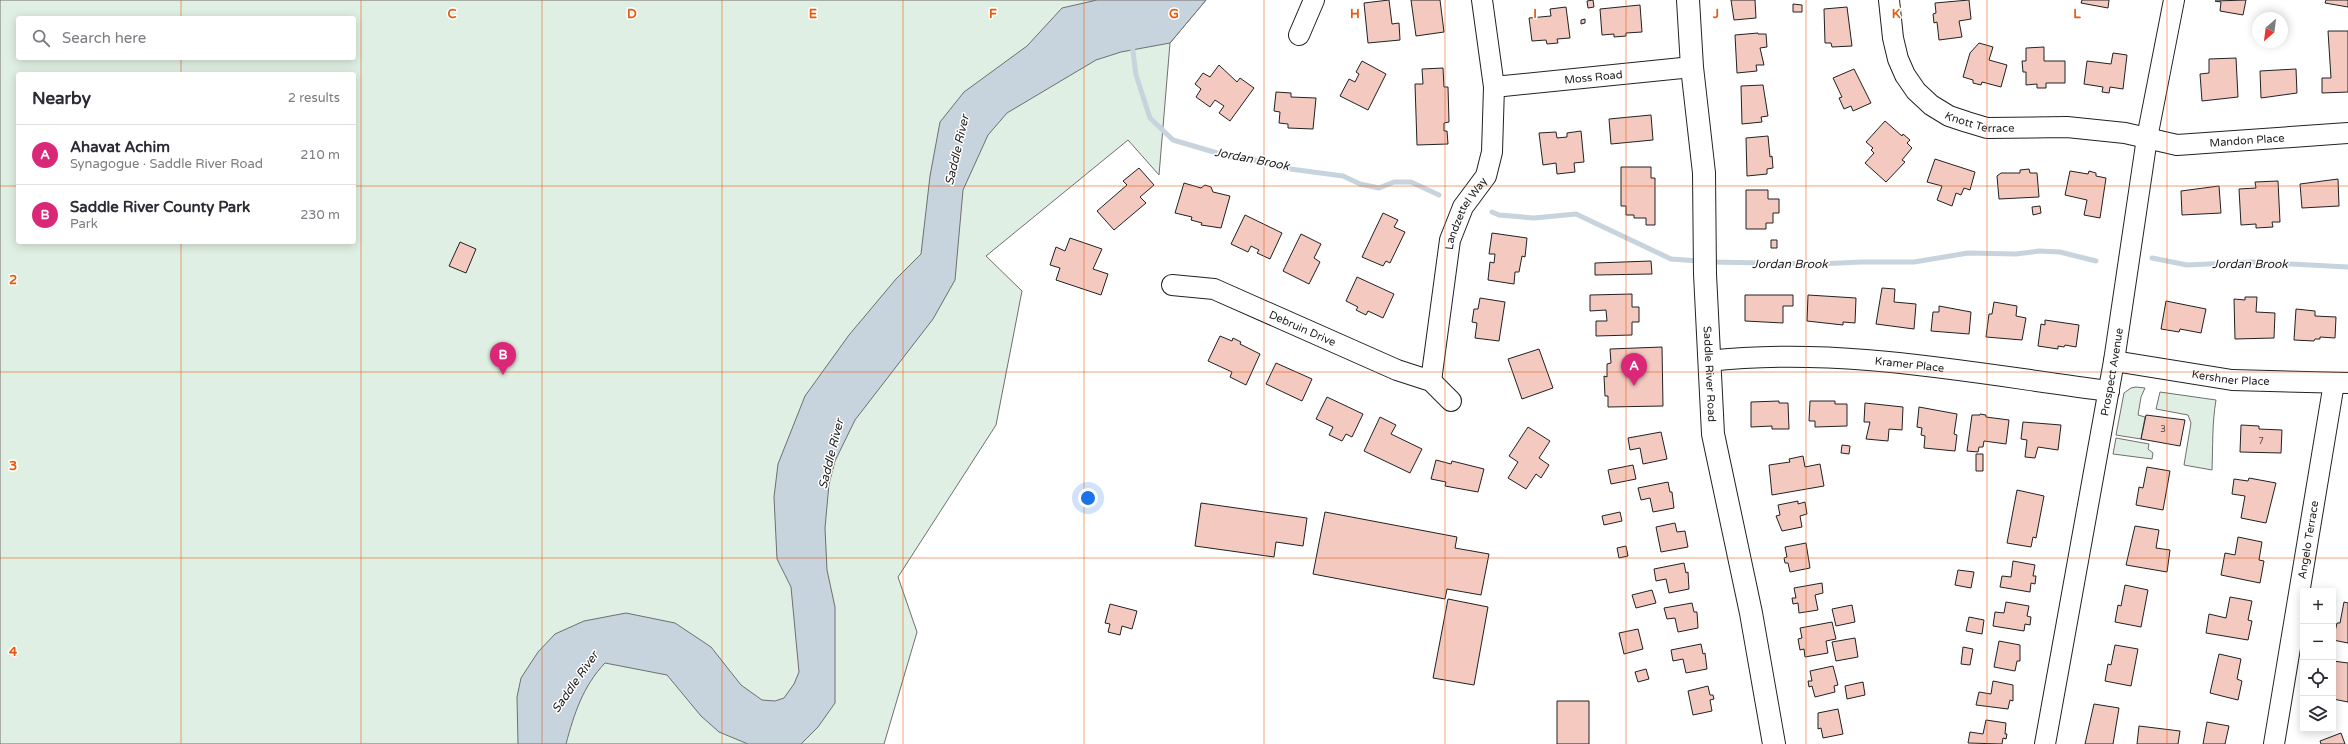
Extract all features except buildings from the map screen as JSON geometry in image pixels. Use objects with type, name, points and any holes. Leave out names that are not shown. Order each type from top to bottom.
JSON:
[{"type":"main road","name":"Saddle River Road","points":[[1688,0],[1692,67],[1704,173],[1705,274],[1713,434],[1751,613],[1774,744]]},
{"type":"street","points":[[1299,35],[1314,0]]},
{"type":"street","name":"Landzettel Way","points":[[1431,381],[1450,240],[1463,207],[1486,176],[1492,152],[1494,87],[1482,0]]},
{"type":"street","name":"Knott Terrace","points":[[1889,0],[1893,38],[1898,59],[1905,74],[1916,90],[1931,105],[1949,116],[1987,128],[2067,127],[2125,133],[2148,138]]},
{"type":"street","name":"Prospect Avenue","points":[[2045,744],[2109,391],[2148,138],[2174,0]]},
{"type":"street","name":"Moss Road","points":[[1494,87],[1692,67]]},
{"type":"street","name":"Mandon Place","points":[[2148,138],[2177,145],[2348,133]]},
{"type":"street","name":"Debruin Drive","points":[[1172,285],[1214,289],[1397,370],[1431,381]]},
{"type":"street","name":"Kramer Place","points":[[1709,361],[1752,357],[1844,357],[1923,365],[2109,391]]},
{"type":"street","name":"Kershner Place","points":[[2114,361],[2232,380],[2341,383]]},
{"type":"street","points":[[1431,381],[1451,401]]},
{"type":"street","name":"Angelo Terrace","points":[[2274,744],[2341,383]]},
{"type":"green space","points":[[0,0],[1206,0],[1170,43],[1159,175],[1128,140],[986,256],[1022,291],[996,425],[898,577],[917,632],[884,744],[0,744]]},
{"type":"green space","points":[[2131,388],[2145,388],[2141,397],[2138,415],[2145,417],[2141,439],[2116,435],[2124,393]]},
{"type":"green space","points":[[2160,392],[2216,400],[2213,426],[2212,470],[2184,465],[2191,423],[2188,415],[2156,409]]},
{"type":"green space","points":[[2116,438],[2149,444],[2148,449],[2153,453],[2152,459],[2113,454]]},
{"type":"water","name":"Saddle River","points":[[1097,0],[1206,0],[1170,43],[1121,52],[1096,60],[1007,113],[988,135],[963,190],[955,280],[933,319],[855,420],[835,461],[829,484],[825,528],[827,570],[835,607],[835,703],[818,727],[801,744],[748,744],[719,732],[701,716],[667,675],[605,663],[591,681],[580,701],[566,744],[518,744],[517,697],[521,678],[538,652],[555,634],[584,621],[626,613],[675,623],[711,647],[741,685],[762,700],[775,701],[784,698],[794,684],[799,672],[791,587],[777,559],[774,497],[778,464],[805,396],[849,335],[896,279],[921,254],[930,176],[940,122],[964,92],[1027,46],[1062,8]]},
{"type":"waterway","name":"Jordan Brook","points":[[1132,44],[1136,75],[1150,118],[1173,140],[1231,157],[1255,160],[1283,168],[1343,176],[1360,184],[1379,188],[1394,182],[1411,182],[1439,195]]},
{"type":"waterway","name":"Jordan Brook","points":[[1492,212],[1499,215],[1534,218],[1576,214],[1671,259],[1700,261]]},
{"type":"waterway","name":"Jordan Brook","points":[[1710,262],[1819,264],[1914,262],[1968,253],[2016,254],[2039,251],[2060,252],[2096,261]]},
{"type":"waterway","name":"Jordan Brook","points":[[2152,258],[2187,265],[2251,262],[2348,267]]},
{"type":"place","name":"Saddle River County Park","points":[[503,375]]},
{"type":"place","name":"Ahavat Achim","points":[[1634,386]]}]
